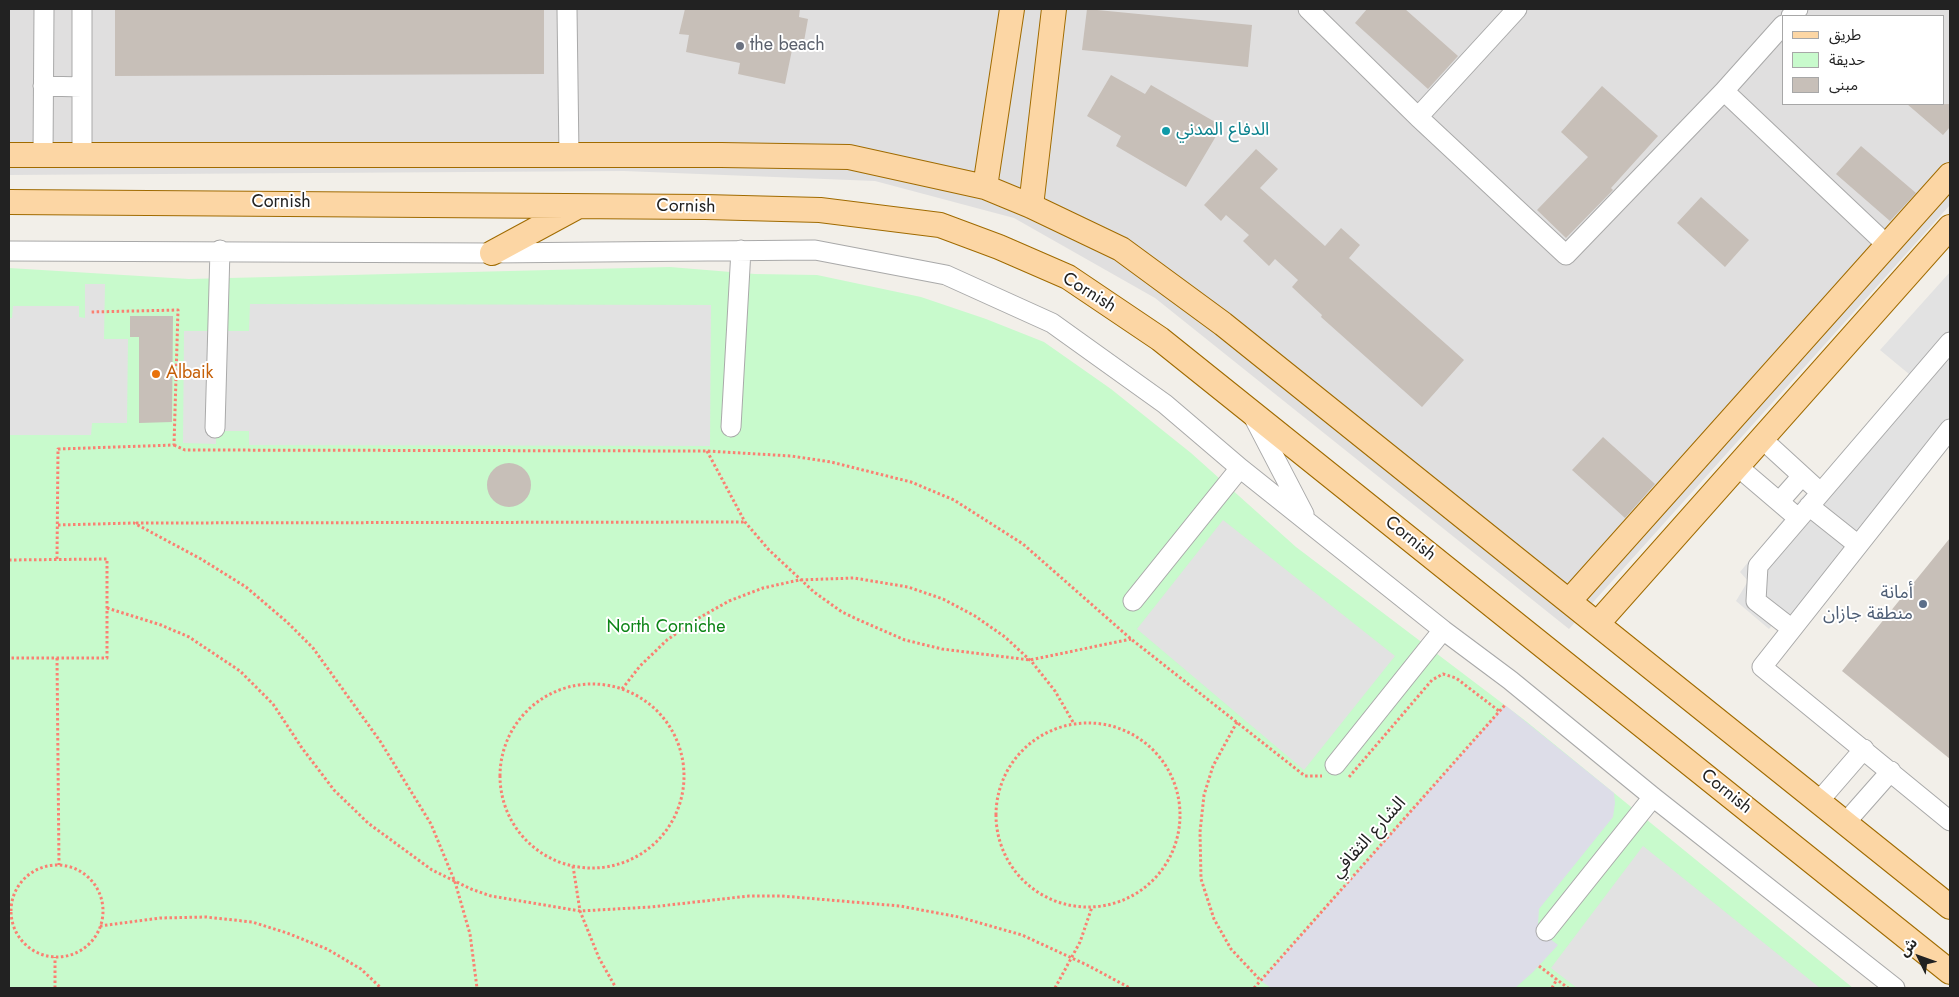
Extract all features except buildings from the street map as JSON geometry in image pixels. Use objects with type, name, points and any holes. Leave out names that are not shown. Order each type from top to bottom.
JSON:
[{"type":"main road","points":[[985,187],[1012,9]]},
{"type":"main road","points":[[1031,206],[1054,9]]},
{"type":"main road","points":[[9,155],[849,157],[985,187],[1031,206],[1120,249],[1224,324],[1950,907]]},
{"type":"main road","points":[[1570,600],[1950,175]]},
{"type":"main road","name":"Cornish","points":[[9,202],[579,206],[820,210],[940,225],[999,246],[1068,277],[1160,339],[1950,972]]},
{"type":"main road","points":[[492,253],[579,206]]},
{"type":"main road","points":[[1598,623],[1950,227]]},
{"type":"street","points":[[43,155],[44,9]]},
{"type":"street","points":[[82,9],[82,156]]},
{"type":"street","points":[[567,9],[569,155]]},
{"type":"street","points":[[1308,9],[1418,117],[1566,255],[1724,90],[1782,26]]},
{"type":"street","points":[[1418,117],[1517,9]]},
{"type":"street","points":[[43,86],[82,87]]},
{"type":"street","points":[[1724,90],[1888,246]]},
{"type":"street","points":[[215,428],[220,250]]},
{"type":"street","points":[[9,251],[220,250],[492,253],[815,250],[946,275],[1052,323],[1165,404],[1240,468],[1443,630],[1510,680],[1653,798],[1895,988]]},
{"type":"street","points":[[731,427],[742,250]]},
{"type":"street","points":[[1792,629],[1756,601],[1758,566],[1949,346]]},
{"type":"street","points":[[1250,411],[1308,521]]},
{"type":"street","points":[[1950,429],[1762,667],[1950,821]]},
{"type":"street","points":[[1762,440],[1802,476],[1809,505]]},
{"type":"street","points":[[1737,466],[1779,502],[1809,505],[1858,545]]},
{"type":"street","points":[[1133,601],[1240,468]]},
{"type":"street","points":[[1779,502],[1802,476]]},
{"type":"street","points":[[1337,773],[1443,630]]},
{"type":"street","points":[[1819,801],[1864,749]]},
{"type":"street","points":[[1846,822],[1891,771]]},
{"type":"street","points":[[1546,931],[1653,798]]},
{"type":"path","points":[[91,312],[178,310],[174,445]]},
{"type":"path","points":[[57,560],[58,449],[174,445],[185,450],[707,451],[791,456],[831,462],[911,482],[954,500],[1023,544],[1131,639],[1305,776],[1337,773],[1360,766],[1432,680],[1443,674],[1456,678],[1499,712]]},
{"type":"path","points":[[707,451],[745,522],[799,580],[842,612],[905,640],[942,649],[1030,660],[1131,639]]},
{"type":"path","points":[[58,525],[745,522]]},
{"type":"path","points":[[134,524],[201,559],[246,587],[313,648],[367,721],[417,798],[431,824],[455,882],[470,934],[477,988]]},
{"type":"path","points":[[9,560],[107,559],[107,658],[9,658]]},
{"type":"path","points":[[622,689],[653,653],[696,619],[746,594],[799,580],[836,577],[863,578],[890,582],[926,592],[975,616],[1005,637],[1030,660],[1054,691],[1073,722]]},
{"type":"path","points":[[107,608],[161,625],[189,637],[240,671],[274,704],[302,748],[334,790],[361,817],[403,851],[455,882],[491,896],[580,911],[672,906],[749,896],[782,896],[900,906],[960,917],[1022,935],[1130,988]]},
{"type":"path","points":[[57,658],[59,865]]},
{"type":"path","points":[[582,684],[607,685],[622,689],[639,696],[653,707],[675,735],[681,751],[684,769],[684,787],[680,804],[662,836],[642,853],[626,862],[591,868],[558,862],[537,850],[515,826],[504,804],[501,788],[503,756],[511,733],[531,707],[551,694],[582,684]]},
{"type":"path","name":"الشارع الثقافي","points":[[1254,988],[1505,705]]},
{"type":"path","points":[[1073,722],[1106,725],[1122,729],[1143,741],[1161,758],[1170,771],[1180,802],[1179,835],[1174,850],[1156,878],[1130,898],[1106,906],[1092,907],[1081,907],[1056,902],[1024,882],[1006,857],[997,827],[997,802],[1011,766],[1030,744],[1043,735],[1073,722]]},
{"type":"path","points":[[1237,722],[1213,766],[1204,795],[1200,832],[1201,879],[1214,919],[1231,949],[1261,981]]},
{"type":"path","points":[[59,865],[78,870],[95,886],[103,908],[100,926],[94,938],[85,948],[74,954],[55,957],[37,953],[22,942],[15,931],[11,913],[14,895],[26,877],[40,868],[59,865]]},
{"type":"path","points":[[573,866],[580,911],[599,958],[616,988]]},
{"type":"path","points":[[1055,988],[1072,959],[1092,907]]},
{"type":"path","points":[[100,926],[160,918],[206,917],[252,922],[287,933],[327,949],[361,969],[381,988]]},
{"type":"path","points":[[55,957],[55,988]]},
{"type":"path","points":[[1539,966],[1568,988]]},
{"type":"path","points":[[1552,988],[1557,979]]},
{"type":"shaded area","points":[[9,9],[1950,9],[1950,205],[1569,629],[1155,298],[1014,218],[875,181],[624,171],[9,175]]},
{"type":"shaded area","points":[[1950,272],[1950,416],[1781,627],[1775,622],[1769,629],[1736,601],[1748,581],[1740,572],[1801,498],[1824,476],[1909,374],[1880,350]]},
{"type":"shaded area","points":[[85,284],[105,284],[104,339],[128,339],[127,423],[92,423],[91,435],[9,435],[9,318],[12,318],[13,306],[79,306],[79,317],[85,318]]},
{"type":"shaded area","points":[[250,304],[711,305],[710,446],[249,445],[249,431],[216,431],[216,444],[183,443],[184,331],[249,331]]},
{"type":"shaded area","points":[[1223,520],[1395,656],[1304,770],[1137,629]]},
{"type":"shaded area","points":[[1505,705],[1614,793],[1613,817],[1539,909],[1538,925],[1541,932],[1558,945],[1515,988],[1271,988],[1261,981]]},
{"type":"shaded area","points":[[1643,846],[1820,988],[1577,988],[1551,968]]},
{"type":"green space","name":"North Corniche","points":[[670,267],[755,274],[817,275],[921,297],[986,319],[1044,342],[1111,389],[1191,453],[1296,547],[1527,722],[1853,988],[9,988],[9,268],[189,279]]},
{"type":"place","name":"the beach","points":[[740,46]]},
{"type":"place","name":"الدفاع المدني","points":[[1166,131]]},
{"type":"place","name":"Albaik","points":[[156,374]]},
{"type":"place","name":"أمانة منطقة جازان","points":[[1923,604]]}]
